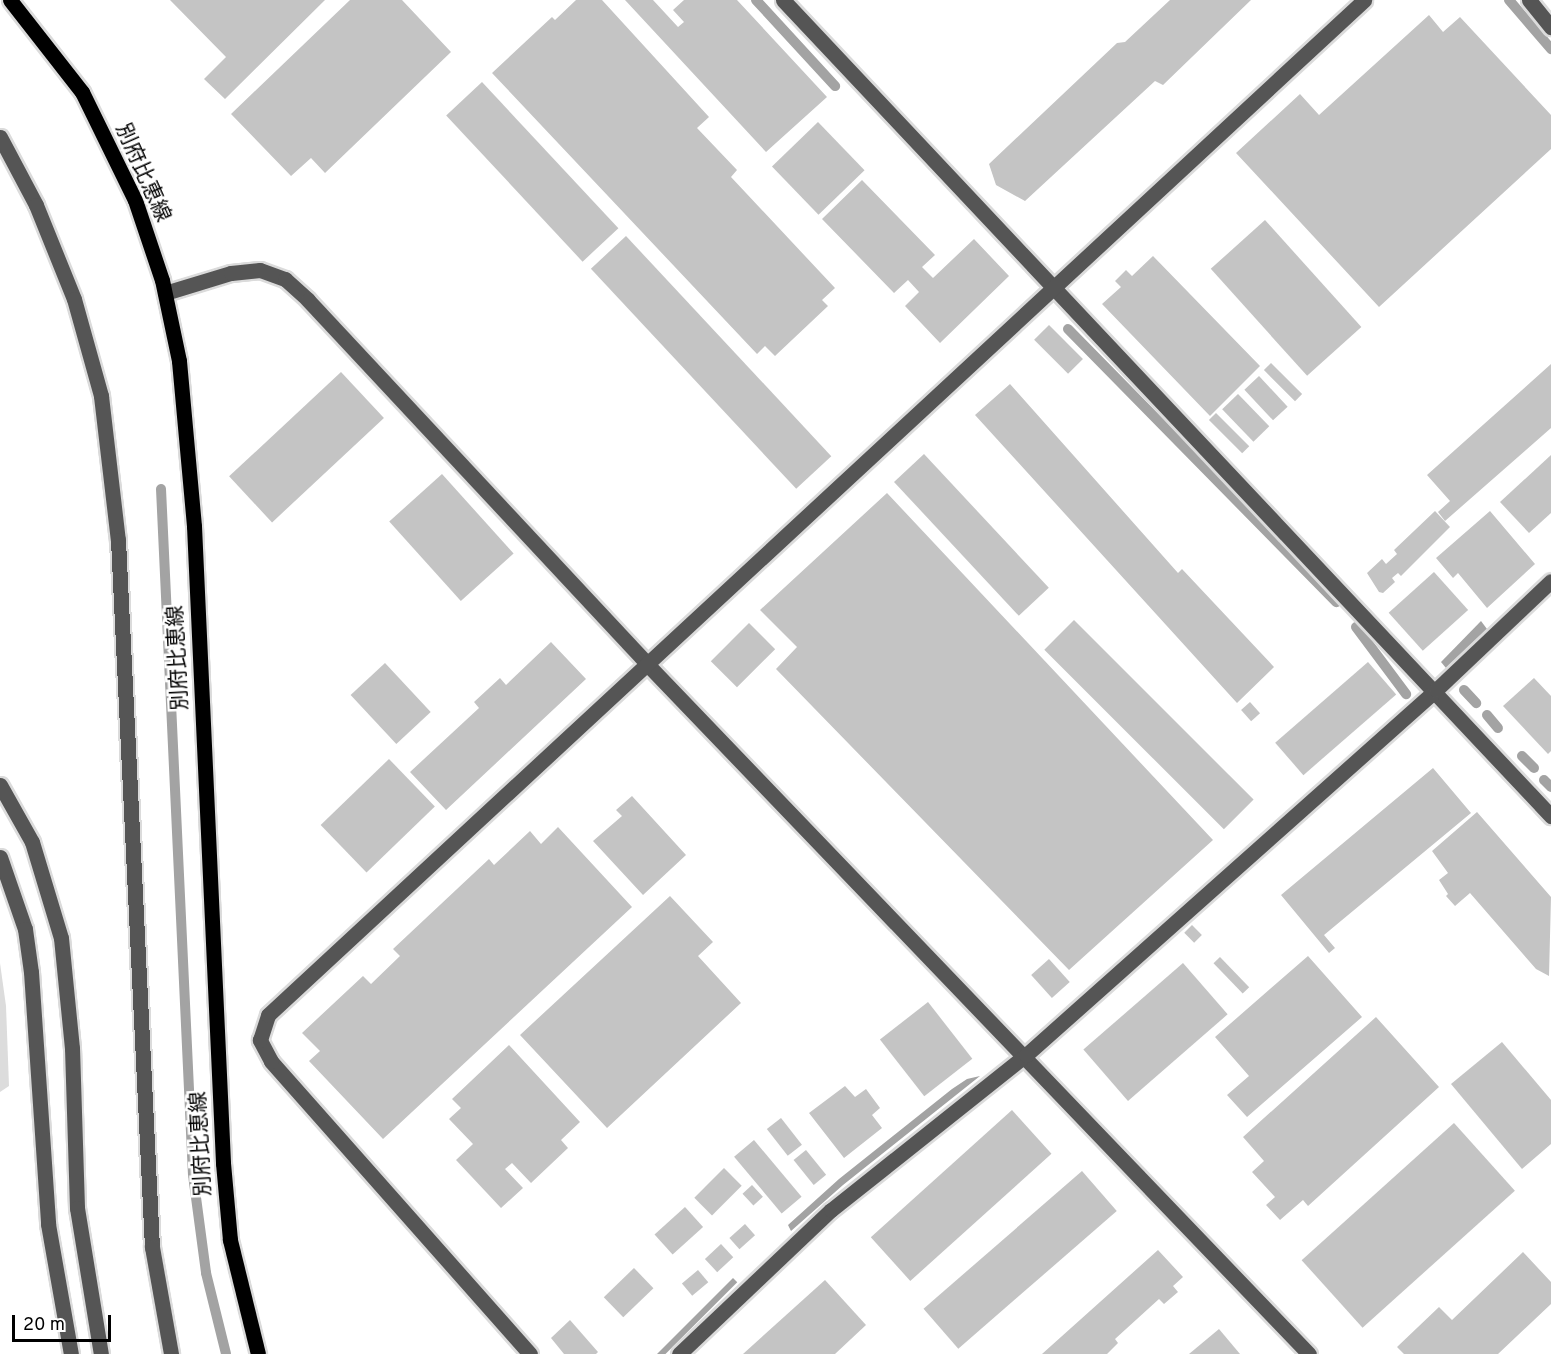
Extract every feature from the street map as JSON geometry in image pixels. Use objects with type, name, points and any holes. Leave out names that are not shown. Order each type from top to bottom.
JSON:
[{"type":"main road","name":"別府比恵線","points":[[10,0],[82,92],[135,200],[165,293],[179,361],[194,526],[223,1163],[230,1240],[258,1354]]},
{"type":"street","points":[[783,0],[1052,290],[1436,690],[1551,816]]},
{"type":"street","points":[[530,1354],[271,1060],[260,1040],[268,1015],[1364,0]]},
{"type":"street","points":[[1529,0],[1551,27]]},
{"type":"street","points":[[0,137],[36,205],[74,299],[101,396],[118,540],[152,1247],[171,1354]]},
{"type":"street","points":[[165,293],[231,273],[260,270],[285,279],[309,300],[647,664],[1026,1055],[1310,1354]]},
{"type":"street","points":[[679,1354],[831,1210],[1026,1055],[1436,690],[1551,580]]},
{"type":"street","points":[[0,784],[32,842],[61,938],[72,1048],[77,1208],[101,1354]]},
{"type":"street","points":[[0,857],[25,929],[31,972],[48,1224],[71,1354]]},
{"type":"shaded area","points":[[1481,621],[1487,629],[1446,668],[1441,662]]},
{"type":"shaded area","points":[[0,963],[6,1006],[9,1086],[0,1092]]},
{"type":"shaded area","points":[[980,1076],[843,1185],[791,1231],[788,1225],[839,1179],[952,1089],[967,1079]]},
{"type":"shaded area","points":[[733,1278],[737,1282],[665,1354],[657,1354]]},
{"type":"building","points":[[170,0],[325,0],[225,99],[204,79],[226,57]]},
{"type":"building","points":[[350,0],[402,0],[451,52],[325,173],[311,158],[291,176],[231,114]]},
{"type":"building","points":[[576,0],[602,0],[709,117],[697,128],[737,170],[731,177],[835,288],[822,300],[828,306],[775,356],[765,346],[757,354],[492,73],[552,17],[555,20]]},
{"type":"building","points":[[625,0],[653,0],[678,27],[684,22],[673,10],[684,0],[737,0],[827,97],[766,152]]},
{"type":"building","points":[[1170,0],[1251,0],[1163,85],[1155,81],[1025,201],[996,185],[989,164],[1117,43],[1125,42]]},
{"type":"building","points":[[1429,15],[1443,32],[1460,17],[1551,115],[1551,149],[1379,307],[1236,153],[1300,94],[1319,115]]},
{"type":"building","points":[[482,82],[618,228],[583,262],[446,115]]},
{"type":"building","points":[[818,122],[865,170],[819,215],[772,166]]},
{"type":"building","points":[[862,180],[935,255],[922,267],[933,278],[974,239],[1009,276],[940,343],[905,306],[919,292],[908,280],[894,293],[822,219]]},
{"type":"building","points":[[1265,220],[1361,327],[1307,376],[1211,269]]},
{"type":"building","points":[[626,236],[831,456],[796,489],[591,269]]},
{"type":"building","points":[[1153,256],[1260,366],[1210,416],[1102,304],[1121,287],[1115,281],[1126,270],[1132,276]]},
{"type":"building","points":[[1049,325],[1083,359],[1068,374],[1034,340]]},
{"type":"building","points":[[1271,363],[1302,394],[1295,401],[1264,370]]},
{"type":"building","points":[[1551,364],[1551,428],[1445,521],[1438,512],[1450,501],[1427,475]]},
{"type":"building","points":[[341,372],[384,418],[272,522],[229,476]]},
{"type":"building","points":[[1259,376],[1288,407],[1273,420],[1244,390]]},
{"type":"building","points":[[1010,384],[1178,573],[1182,569],[1274,667],[1237,703],[975,415]]},
{"type":"building","points":[[1238,394],[1269,426],[1253,442],[1222,409]]},
{"type":"building","points":[[1216,413],[1249,446],[1242,453],[1209,420]]},
{"type":"building","points":[[924,454],[1049,588],[1019,616],[894,482]]},
{"type":"building","points":[[1551,455],[1551,513],[1529,533],[1500,502]]},
{"type":"building","points":[[442,474],[514,554],[461,601],[389,522]]},
{"type":"building","points":[[887,493],[1213,840],[1069,970],[776,669],[797,647],[760,610]]},
{"type":"building","points":[[1435,511],[1450,527],[1401,576],[1398,573],[1392,578],[1395,582],[1383,593],[1379,592],[1367,573],[1382,559],[1386,564],[1397,554],[1394,550]]},
{"type":"building","points":[[1490,511],[1535,564],[1487,608],[1458,573],[1453,578],[1436,558]]},
{"type":"building","points":[[1434,572],[1468,610],[1423,651],[1389,613]]},
{"type":"building","points":[[1074,620],[1254,800],[1224,829],[1044,650]]},
{"type":"building","points":[[749,623],[775,649],[737,687],[711,661]]},
{"type":"building","points":[[551,642],[586,679],[446,810],[410,772],[479,708],[474,702],[500,678],[506,685]]},
{"type":"building","points":[[1368,662],[1396,694],[1303,775],[1275,743]]},
{"type":"building","points":[[385,663],[431,712],[396,744],[351,695]]},
{"type":"building","points":[[1534,678],[1551,696],[1551,751],[1548,754],[1503,706]]},
{"type":"building","points":[[1250,702],[1260,713],[1251,721],[1241,710]]},
{"type":"building","points":[[389,759],[435,806],[367,872],[321,825]]},
{"type":"building","points":[[1433,768],[1471,813],[1324,935],[1335,948],[1329,953],[1281,895]]},
{"type":"building","points":[[632,796],[686,855],[643,895],[593,841],[622,816],[616,810]]},
{"type":"building","points":[[1477,812],[1551,897],[1549,976],[1536,969],[1470,893],[1455,906],[1446,896],[1448,894],[1439,880],[1448,873],[1432,851]]},
{"type":"building","points":[[558,827],[632,907],[383,1139],[309,1061],[320,1051],[302,1033],[363,976],[371,984],[400,956],[393,949],[489,859],[494,865],[530,831],[541,844]]},
{"type":"building","points":[[670,896],[713,942],[698,956],[741,1003],[607,1128],[520,1035]]},
{"type":"building","points":[[1192,925],[1202,935],[1194,943],[1184,933]]},
{"type":"building","points":[[1308,956],[1362,1017],[1247,1117],[1227,1095],[1249,1076],[1215,1037]]},
{"type":"building","points":[[1220,957],[1249,987],[1243,993],[1214,963]]},
{"type":"building","points":[[1049,959],[1070,982],[1052,998],[1031,975]]},
{"type":"building","points":[[1183,963],[1228,1014],[1128,1101],[1083,1050]]},
{"type":"building","points":[[928,1002],[972,1059],[924,1096],[880,1040]]},
{"type":"building","points":[[1376,1017],[1439,1087],[1308,1206],[1303,1200],[1280,1220],[1266,1205],[1275,1197],[1252,1172],[1264,1161],[1243,1137]]},
{"type":"building","points":[[1502,1042],[1551,1100],[1551,1144],[1522,1169],[1451,1084]]},
{"type":"building","points":[[509,1045],[580,1122],[561,1140],[568,1148],[531,1183],[512,1163],[505,1169],[523,1188],[501,1208],[456,1160],[473,1144],[449,1119],[461,1108],[452,1099]]},
{"type":"building","points":[[845,1086],[855,1097],[866,1089],[880,1108],[872,1115],[882,1128],[844,1158],[809,1113]]},
{"type":"building","points":[[1012,1110],[1051,1154],[910,1281],[871,1237]]},
{"type":"building","points":[[781,1118],[802,1145],[788,1156],[767,1129]]},
{"type":"building","points":[[1454,1123],[1515,1191],[1363,1328],[1302,1260]]},
{"type":"building","points":[[754,1140],[802,1197],[782,1213],[734,1157]]},
{"type":"building","points":[[806,1150],[826,1175],[814,1185],[794,1160]]},
{"type":"building","points":[[724,1168],[742,1186],[712,1215],[694,1198]]},
{"type":"building","points":[[1082,1171],[1117,1211],[958,1349],[924,1309]]},
{"type":"building","points":[[752,1185],[763,1197],[753,1206],[742,1194]]},
{"type":"building","points":[[685,1207],[703,1227],[673,1254],[655,1234]]},
{"type":"building","points":[[745,1224],[755,1235],[739,1249],[729,1238]]},
{"type":"building","points":[[721,1244],[733,1257],[717,1272],[705,1259]]},
{"type":"building","points":[[1158,1250],[1183,1277],[1173,1286],[1178,1292],[1164,1304],[1159,1299],[1115,1339],[1118,1343],[1107,1354],[1042,1354]]},
{"type":"building","points":[[1523,1252],[1551,1282],[1551,1304],[1498,1354],[1404,1354],[1397,1347],[1439,1307],[1452,1320]]},
{"type":"building","points":[[634,1268],[653,1288],[623,1317],[604,1297]]},
{"type":"building","points":[[698,1270],[708,1282],[692,1296],[682,1283]]},
{"type":"building","points":[[825,1280],[866,1325],[835,1354],[743,1354]]},
{"type":"building","points":[[570,1320],[598,1352],[596,1354],[564,1354],[551,1338]]},
{"type":"building","points":[[1219,1329],[1240,1354],[1189,1354]]},
{"type":"waterway","points":[[756,0],[835,86]]},
{"type":"waterway","points":[[1509,0],[1551,49]]},
{"type":"waterway","points":[[1068,329],[1336,602]]},
{"type":"waterway","points":[[161,489],[193,1175],[206,1273],[226,1354]]},
{"type":"waterway","points":[[1356,627],[1406,694]]},
{"type":"waterway","points":[[1464,690],[1476,703]]},
{"type":"waterway","points":[[1487,715],[1498,728]]},
{"type":"waterway","points":[[1522,756],[1534,768]]},
{"type":"waterway","points":[[1544,780],[1551,787]]}]
